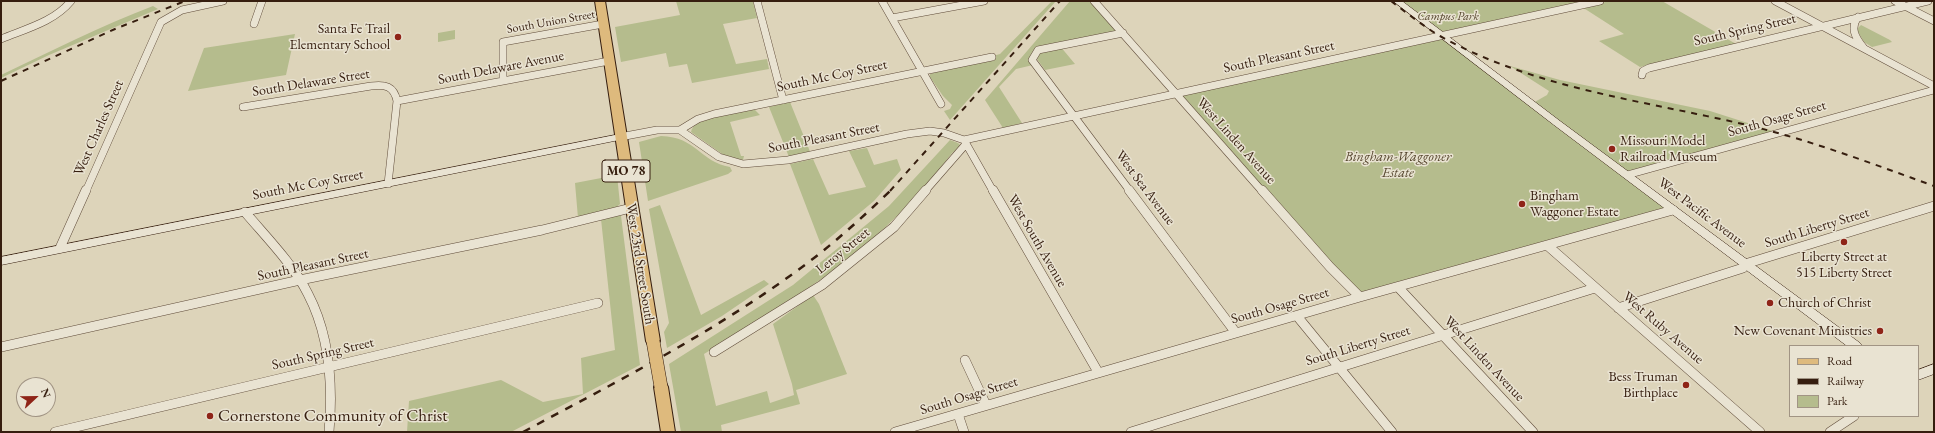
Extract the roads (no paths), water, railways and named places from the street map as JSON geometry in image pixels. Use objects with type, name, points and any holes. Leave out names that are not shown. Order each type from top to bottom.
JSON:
[{"type":"main road","name":"West 23rd Street South","points":[[600,1],[631,208],[668,432]]},
{"type":"street","points":[[1,39],[54,16],[67,7],[71,1]]},
{"type":"street","name":"West Charles Street","points":[[60,248],[161,22],[164,19],[185,10],[223,1]]},
{"type":"street","points":[[254,24],[262,1]]},
{"type":"street","points":[[757,1],[783,100]]},
{"type":"street","points":[[882,1],[941,104]]},
{"type":"street","points":[[892,18],[984,1]]},
{"type":"street","name":"West Linden Avenue","points":[[1094,1],[1330,267],[1360,297]]},
{"type":"street","name":"West Pacific Avenue","points":[[1397,1],[1673,210],[1855,345]]},
{"type":"street","name":"South Pleasant Street","points":[[680,130],[718,157],[743,164],[788,160],[907,134],[930,131],[945,133],[965,142],[1073,115],[1444,36],[1600,1]]},
{"type":"street","points":[[1775,1],[1934,86]]},
{"type":"street","points":[[1895,1],[1934,21]]},
{"type":"street","name":"South Spring Street","points":[[1642,75],[1644,71],[1649,68],[1928,1]]},
{"type":"street","points":[[1858,17],[1853,23],[1853,31],[1857,40],[1865,49]]},
{"type":"street","name":"South Union Street","points":[[503,81],[504,42],[603,24]]},
{"type":"street","name":"West Sea Avenue","points":[[1123,33],[1038,50],[1032,60],[1236,334]]},
{"type":"street","name":"South Mc Coy Street","points":[[680,130],[698,119],[714,114],[992,57]]},
{"type":"street","name":"South Delaware Avenue","points":[[397,101],[609,61]]},
{"type":"street","name":"South Delaware Street","points":[[243,107],[290,101],[380,85],[392,88],[396,92],[397,101]]},
{"type":"street","name":"South Osage Street","points":[[1627,175],[1934,90]]},
{"type":"street","points":[[388,184],[397,101]]},
{"type":"street","points":[[620,137],[657,130],[680,130]]},
{"type":"street","name":"South Mc Coy Street","points":[[1,261],[620,137]]},
{"type":"street","name":"Leroy Street","points":[[714,352],[822,285],[867,250],[894,227],[965,142]]},
{"type":"street","name":"West South Avenue","points":[[965,142],[1098,372]]},
{"type":"street","name":"South Liberty Street","points":[[1618,308],[1743,268],[1745,264],[1934,206]]},
{"type":"street","name":"South Pleasant Street","points":[[1,347],[300,280],[542,230],[631,208]]},
{"type":"street","name":"South Osage Street","points":[[895,432],[1360,297],[1548,246],[1673,210]]},
{"type":"street","points":[[245,212],[300,280],[319,319],[329,367],[330,432]]},
{"type":"street","name":"West Ruby Avenue","points":[[1548,246],[1760,432]]},
{"type":"street","name":"West Linden Avenue","points":[[1398,287],[1533,432]]},
{"type":"street","name":"South Liberty Street","points":[[1130,432],[1338,366],[1595,288]]},
{"type":"street","name":"South Spring Street","points":[[55,432],[598,303]]},
{"type":"street","points":[[1297,316],[1392,432]]},
{"type":"street","points":[[965,360],[986,405]]},
{"type":"street","points":[[1919,376],[1934,369]]},
{"type":"street","points":[[958,414],[964,432]]},
{"type":"street","points":[[1830,432],[1852,417]]},
{"type":"railway","points":[[1,81],[115,29],[185,1]]},
{"type":"railway","points":[[890,191],[1060,1]]},
{"type":"railway","points":[[1391,1],[1421,24],[1440,36],[1478,55],[1516,70],[1596,92],[1759,128],[1803,140],[1934,186]]},
{"type":"railway","points":[[523,432],[672,351],[744,307],[814,258],[890,191]]},
{"type":"place","name":"Santa Fe Trail Elementary School","points":[[398,37]]},
{"type":"place","name":"Missouri Model Railroad Museum","points":[[1612,149]]},
{"type":"place","name":"Bingham Waggoner Estate","points":[[1522,204]]},
{"type":"place","name":"Liberty Street at 515 Liberty Street","points":[[1844,242]]},
{"type":"place","name":"Church of Christ","points":[[1770,303]]},
{"type":"place","name":"New Covenant Ministries","points":[[1880,331]]},
{"type":"place","name":"Bess Truman Birthplace","points":[[1686,385]]},
{"type":"place","name":"Cornerstone Community of Christ","points":[[210,416]]},
{"type":"park label","name":"Campus Park","points":[[1448,17]]},
{"type":"park label","name":"Bingham-Waggoner Estate","points":[[1398,166]]}]
